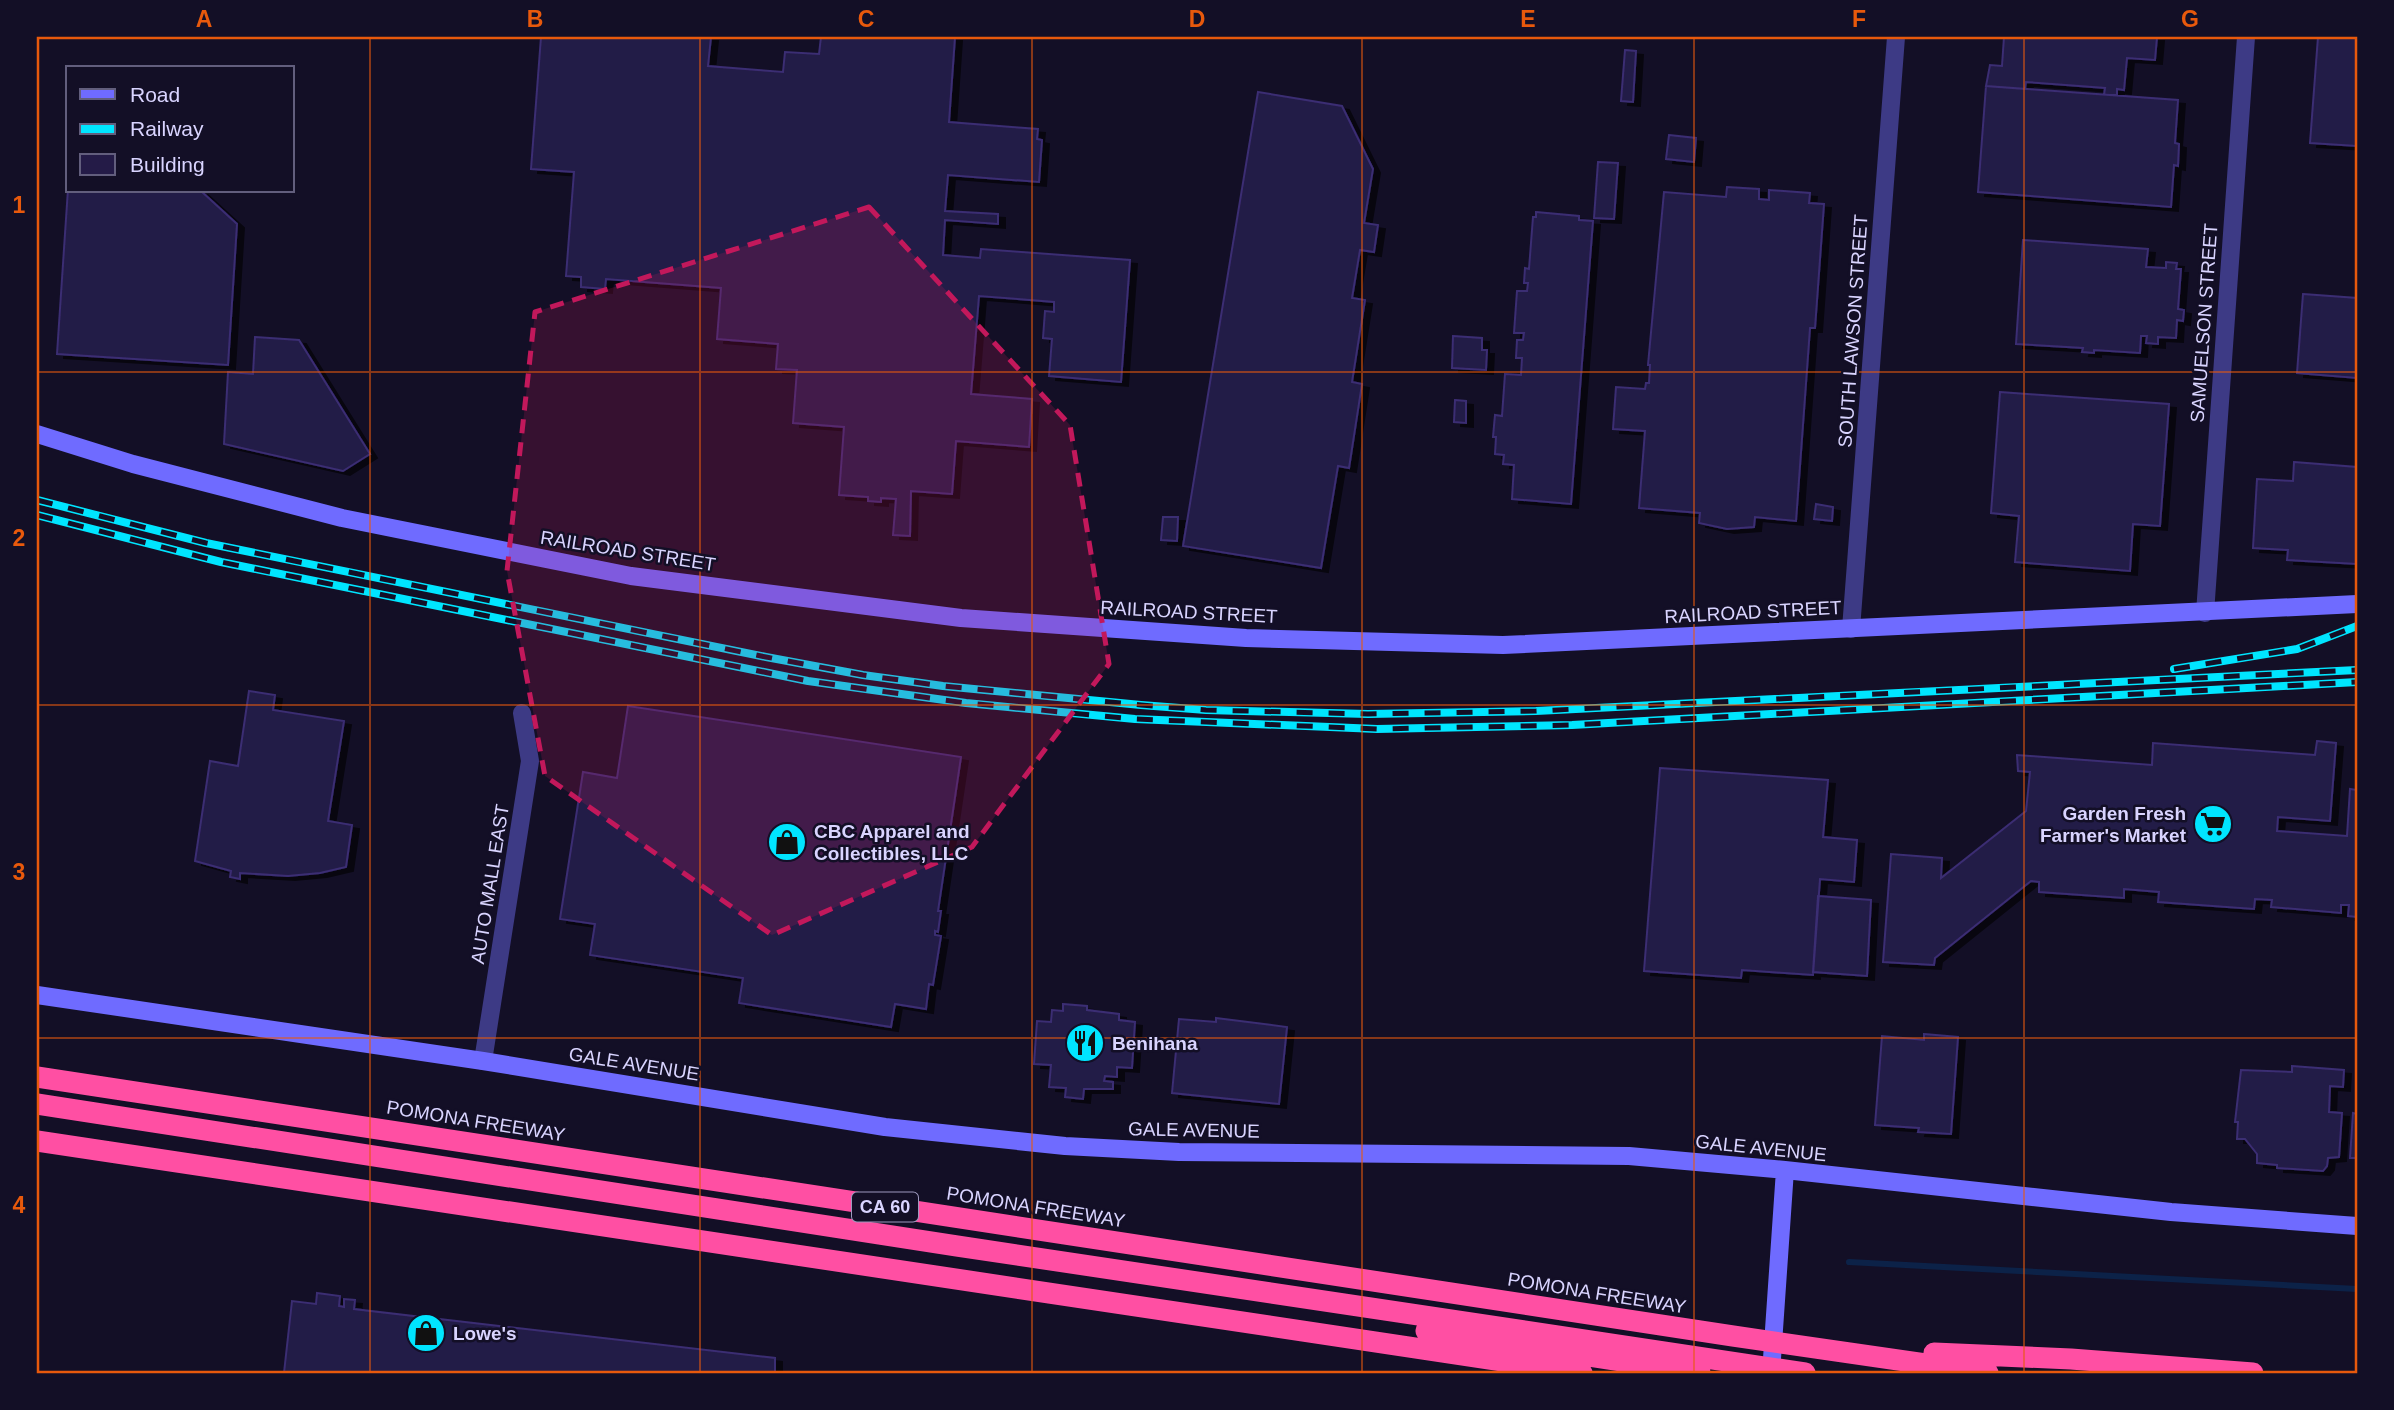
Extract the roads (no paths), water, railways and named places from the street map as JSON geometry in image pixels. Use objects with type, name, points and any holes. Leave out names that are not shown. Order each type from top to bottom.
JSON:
[{"type":"highway","name":"POMONA FREEWAY","points":[[37,1077],[1815,1349],[1988,1373]]},
{"type":"highway","points":[[37,1104],[1805,1373]]},
{"type":"highway","points":[[37,1116],[1699,1373]]},
{"type":"highway","points":[[37,1141],[1582,1373]]},
{"type":"highway","points":[[1815,1349],[2071,1359],[2253,1373]]},
{"type":"street","name":"SOUTH LAWSON STREET","points":[[1851,629],[1896,37]]},
{"type":"street","name":"SAMUELSON STREET","points":[[2205,613],[2246,37]]},
{"type":"street","name":"RAILROAD STREET","points":[[37,434],[133,464],[342,518],[618,573],[961,618],[1246,638],[1503,645],[2357,604]]},
{"type":"street","name":"AUTO MALL EAST","points":[[483,1061],[530,761],[522,713]]},
{"type":"street","name":"GALE AVENUE","points":[[37,996],[483,1061],[885,1127],[1065,1146],[1179,1153],[1629,1156],[1785,1170],[2171,1212],[2357,1226]]},
{"type":"street","points":[[1771,1373],[1785,1170]]},
{"type":"waterway","points":[[1849,1262],[2357,1289]]},
{"type":"railway","points":[[37,500],[206,543],[863,675],[943,686],[1206,710],[1368,714],[1536,711],[2357,670]]},
{"type":"railway","points":[[37,515],[221,562],[808,681],[966,703],[1135,719],[1377,729],[1572,725],[2357,682]]},
{"type":"railway","points":[[2174,669],[2297,649],[2357,626]]},
{"type":"place","name":"Garden Fresh Farmer's Market","points":[[2213,824]]},
{"type":"place","name":"CBC Apparel and Collectibles, LLC","points":[[787,842]]},
{"type":"place","name":"Benihana","points":[[1085,1043]]},
{"type":"place","name":"Lowe's","points":[[426,1333]]}]
